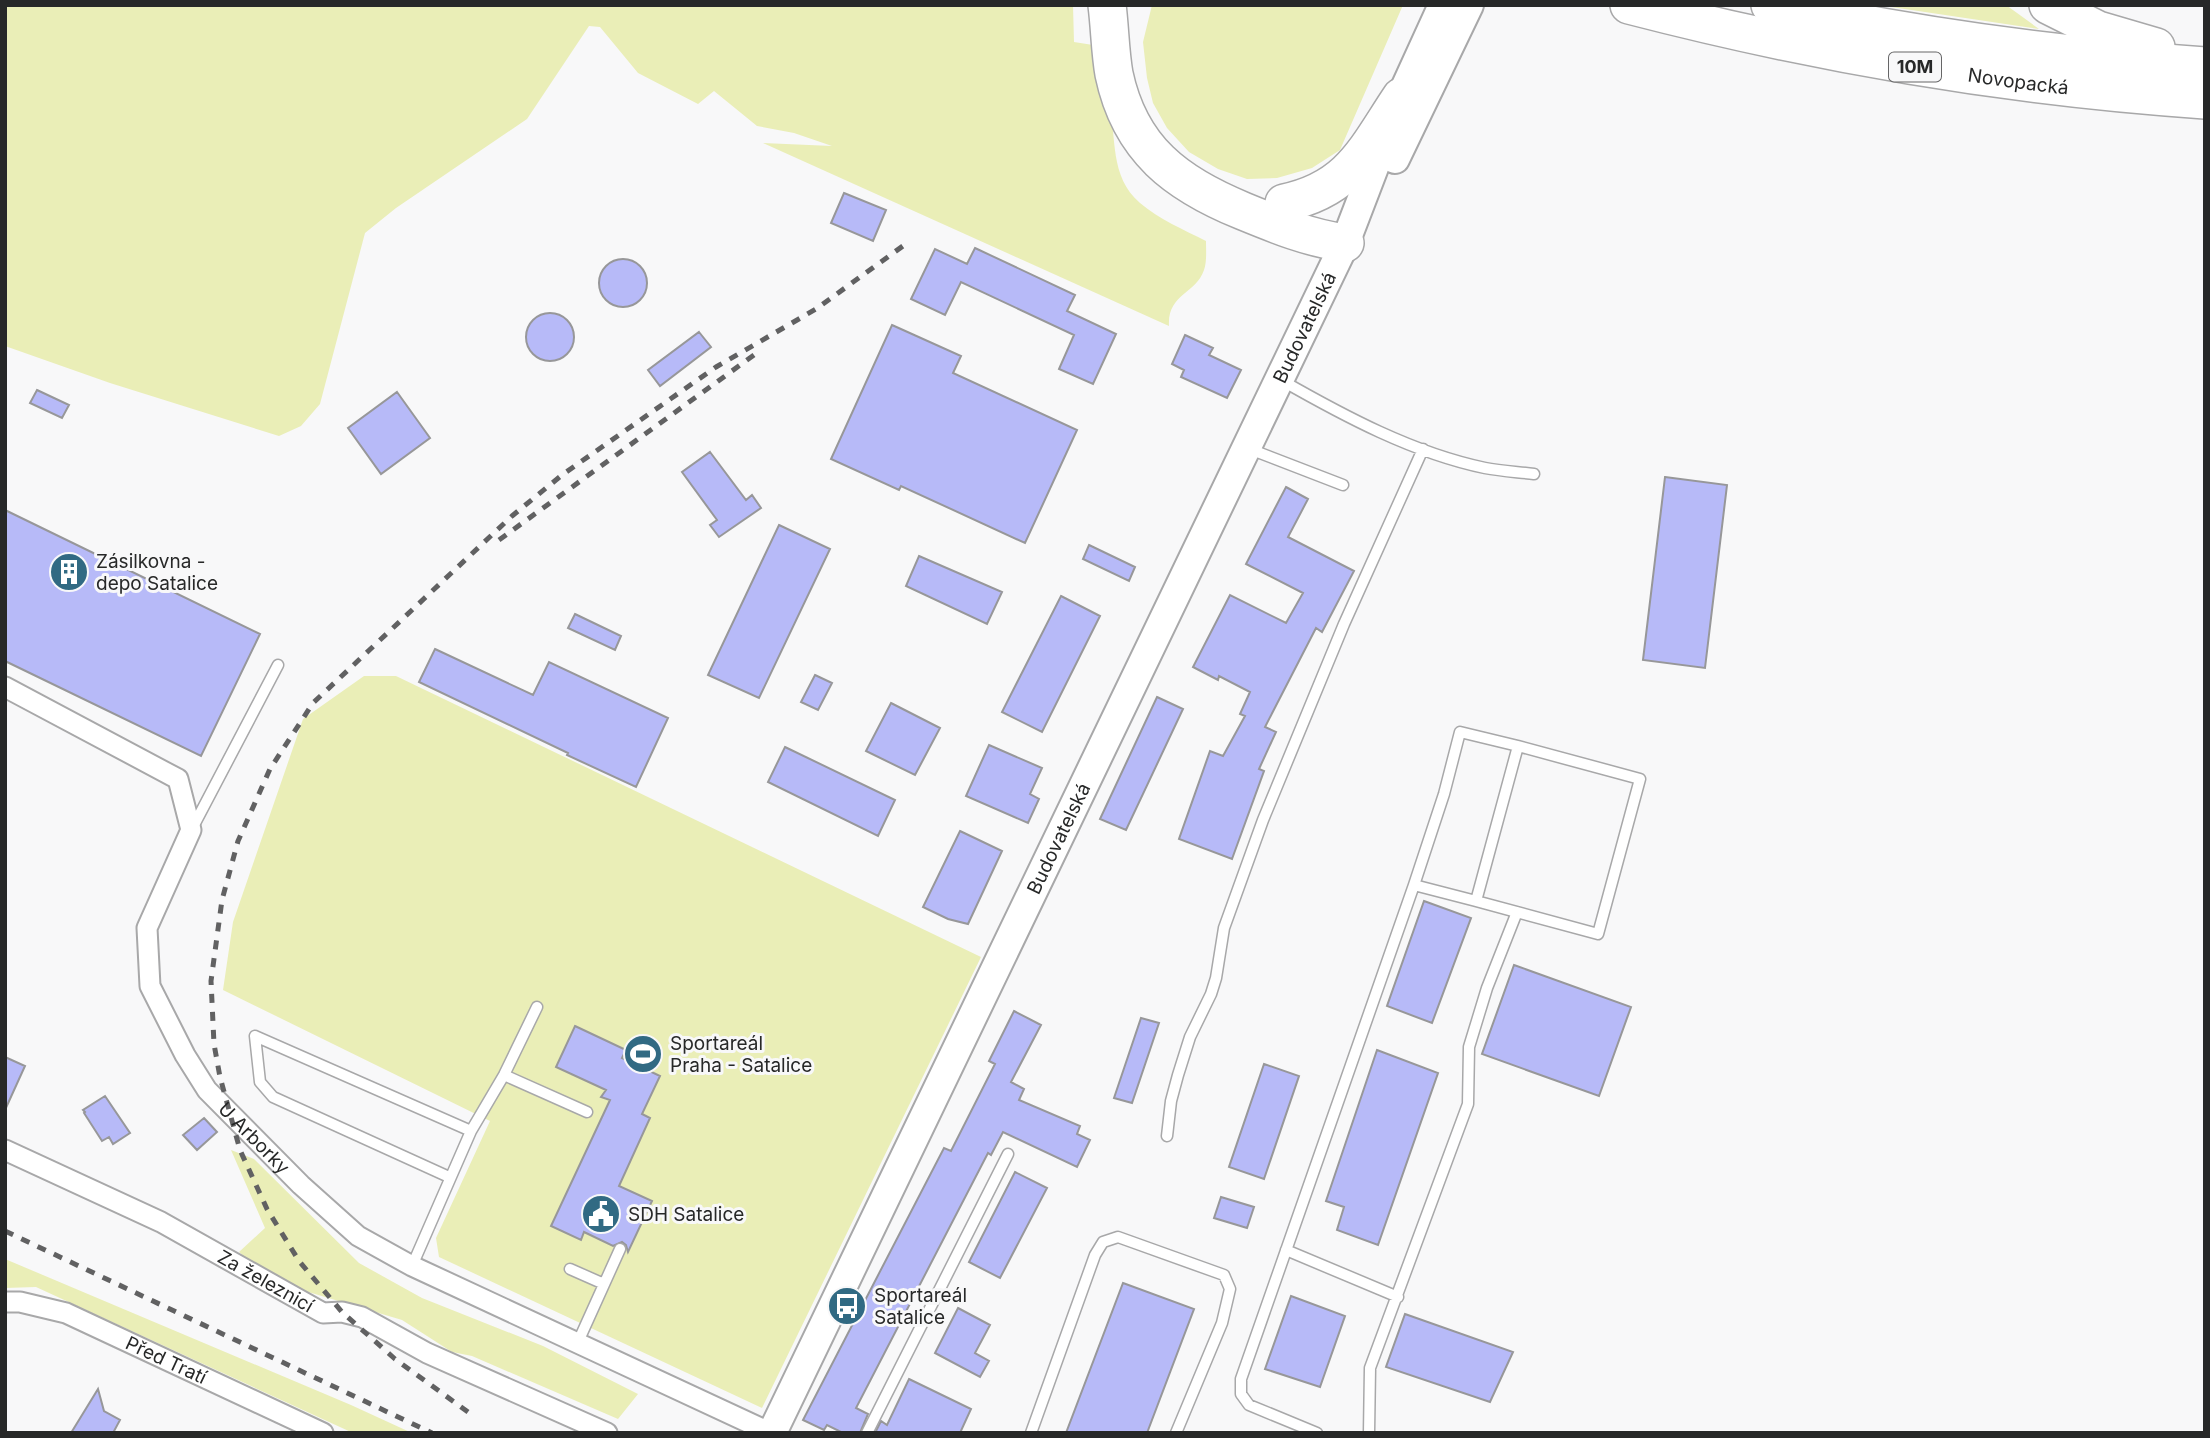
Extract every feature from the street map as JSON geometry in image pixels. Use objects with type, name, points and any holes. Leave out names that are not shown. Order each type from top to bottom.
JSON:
[{"type":"highway","points":[[1107,5],[1114,74],[1131,124],[1146,147],[1191,187],[1300,234],[1345,243]]},
{"type":"highway","points":[[1130,5],[1125,38],[1128,76],[1134,98],[1155,136],[1173,157],[1212,183],[1253,198],[1284,203],[1308,212],[1345,243]]},
{"type":"highway","name":"Novopacká","points":[[1629,5],[1744,33],[1897,64],[2060,87],[2205,100]]},
{"type":"highway","name":"Novopacká","points":[[1770,5],[1898,31],[1979,43],[2067,55],[2205,66]]},
{"type":"highway","points":[[2048,5],[2098,30],[2205,58]]},
{"type":"highway","points":[[1284,203],[1320,193],[1348,174],[1401,97]]},
{"type":"street","name":"Budovatelská","points":[[1345,243],[1395,158],[1442,34],[1443,5]]},
{"type":"street","name":"Budovatelská","points":[[771,1433],[1345,243],[1401,97],[1442,34],[1469,5]]},
{"type":"street","points":[[5,687],[178,779],[191,831]]},
{"type":"street","name":"U Arborky","points":[[191,831],[147,928],[150,986],[185,1055],[214,1098],[301,1185],[358,1236],[412,1266],[771,1433]]},
{"type":"street","name":"Za železnicí","points":[[5,1150],[161,1222],[323,1313],[342,1311],[362,1317],[427,1353],[607,1433]]},
{"type":"street","name":"Před Tratí","points":[[5,1302],[20,1302],[66,1313],[323,1433]]},
{"type":"lane","points":[[1280,379],[1334,411],[1423,449],[1485,468],[1534,474]]},
{"type":"lane","points":[[1247,447],[1343,485]]},
{"type":"lane","points":[[1167,1136],[1171,1101],[1182,1062],[1190,1037],[1211,994],[1224,928],[1263,820],[1344,624],[1423,449]]},
{"type":"lane","points":[[191,831],[278,665]]},
{"type":"lane","points":[[1317,1433],[1249,1405],[1241,1394],[1241,1379],[1414,885],[1444,794],[1460,732],[1640,779],[1598,934],[1414,885]]},
{"type":"lane","points":[[1476,901],[1518,746]]},
{"type":"lane","points":[[1369,1433],[1370,1368],[1468,1104],[1469,1048],[1487,988],[1517,912]]},
{"type":"lane","points":[[412,1266],[471,1131],[504,1075],[537,1007]]},
{"type":"lane","points":[[449,1177],[273,1097],[261,1082],[255,1036],[471,1131]]},
{"type":"lane","points":[[504,1075],[587,1112]]},
{"type":"lane","points":[[867,1433],[1008,1154]]},
{"type":"lane","points":[[1031,1433],[1095,1255],[1103,1242],[1118,1237],[1224,1275],[1230,1289],[1222,1323],[1176,1433]]},
{"type":"lane","points":[[578,1342],[620,1249]]},
{"type":"lane","points":[[1286,1250],[1398,1297]]},
{"type":"lane","points":[[570,1269],[604,1284]]},
{"type":"green space","points":[[5,5],[1073,5],[1074,42],[1093,45],[1109,102],[1116,156],[1123,181],[1147,209],[1206,241],[1205,267],[1200,278],[1172,307],[1169,326],[763,143],[832,146],[794,133],[757,126],[714,91],[698,104],[638,73],[600,27],[589,26],[527,119],[396,208],[365,233],[320,404],[301,426],[279,436],[110,383],[5,346]]},
{"type":"green space","points":[[1152,5],[1403,5],[1340,150],[1312,168],[1277,178],[1247,179],[1218,169],[1189,152],[1167,128],[1153,103],[1143,42]]},
{"type":"green space","points":[[1878,5],[2006,5],[2039,29]]},
{"type":"green space","name":"Sportareál Praha - Satalice","points":[[364,676],[396,676],[981,957],[762,1408],[439,1257],[436,1238],[490,1121],[223,990],[233,922],[303,719]]},
{"type":"green space","points":[[231,1150],[254,1159],[359,1263],[422,1298],[543,1346],[638,1394],[618,1419],[472,1356],[452,1352],[402,1320],[275,1282],[239,1252],[265,1228]]},
{"type":"green space","points":[[5,1259],[412,1433],[353,1433],[36,1287],[5,1288]]},
{"type":"building","points":[[844,193],[886,210],[873,241],[831,223]]},
{"type":"building","points":[[975,248],[1075,295],[1067,311],[1116,334],[1093,384],[1059,369],[1074,335],[961,282],[945,315],[911,299],[935,249],[967,264]]},
{"type":"building","points":[[623,259],[632,260],[640,266],[646,274],[646,292],[640,300],[632,306],[623,307],[614,306],[606,300],[600,292],[599,283],[600,274],[606,266],[614,260]]},
{"type":"building","points":[[550,313],[559,314],[567,320],[573,328],[573,346],[567,354],[559,360],[550,361],[541,360],[533,354],[527,346],[526,337],[527,328],[533,320],[541,314]]},
{"type":"building","points":[[892,325],[961,356],[953,373],[1077,430],[1025,543],[901,486],[899,490],[831,459]]},
{"type":"building","points":[[699,332],[711,347],[660,386],[648,370]]},
{"type":"building","points":[[1185,335],[1213,348],[1209,355],[1241,370],[1227,398],[1181,377],[1184,370],[1172,364]]},
{"type":"building","points":[[37,390],[69,405],[62,418],[30,403]]},
{"type":"building","points":[[397,392],[430,438],[381,474],[348,428]]},
{"type":"building","points":[[710,452],[746,500],[752,495],[761,508],[719,537],[710,525],[717,520],[682,472]]},
{"type":"building","points":[[1665,477],[1727,485],[1705,668],[1643,660]]},
{"type":"building","points":[[1286,487],[1308,499],[1288,537],[1354,571],[1322,632],[1316,628],[1265,727],[1276,732],[1259,769],[1264,771],[1232,859],[1179,839],[1210,751],[1223,756],[1245,716],[1240,714],[1250,692],[1219,676],[1218,680],[1193,667],[1230,595],[1286,623],[1303,593],[1246,564]]},
{"type":"building","name":"Zásilkovna - depo Satalice","points":[[5,510],[260,634],[201,756],[5,661]]},
{"type":"building","points":[[779,525],[830,549],[759,698],[708,675]]},
{"type":"building","points":[[1089,545],[1135,567],[1129,581],[1083,559]]},
{"type":"building","points":[[919,556],[1002,592],[987,624],[906,586]]},
{"type":"building","points":[[1061,596],[1100,616],[1042,732],[1002,712]]},
{"type":"building","points":[[575,614],[621,636],[615,650],[568,628]]},
{"type":"building","points":[[435,649],[533,695],[549,662],[668,718],[636,787],[419,682]]},
{"type":"building","points":[[815,675],[832,683],[818,710],[801,702]]},
{"type":"building","points":[[1157,697],[1183,709],[1126,830],[1100,819]]},
{"type":"building","points":[[891,703],[940,728],[915,775],[866,751]]},
{"type":"building","points":[[989,745],[1042,768],[1030,794],[1039,799],[1028,823],[966,796]]},
{"type":"building","points":[[785,747],[895,800],[878,836],[768,782]]},
{"type":"building","points":[[960,831],[1002,851],[968,924],[948,919],[923,907]]},
{"type":"building","points":[[1424,901],[1471,918],[1432,1023],[1387,1006]]},
{"type":"building","points":[[1514,965],[1631,1007],[1599,1096],[1482,1054]]},
{"type":"building","points":[[1014,1011],[1041,1025],[1011,1082],[1024,1089],[1019,1100],[1080,1126],[1077,1134],[1090,1140],[1077,1167],[1003,1132],[991,1155],[988,1153],[856,1408],[868,1414],[860,1433],[843,1433],[827,1425],[824,1430],[803,1420],[944,1148],[951,1151],[995,1064],[989,1061]]},
{"type":"building","points":[[1141,1018],[1159,1023],[1132,1103],[1114,1098]]},
{"type":"building","points":[[575,1026],[626,1050],[622,1058],[660,1076],[642,1114],[650,1118],[619,1186],[652,1201],[628,1252],[622,1242],[613,1246],[584,1232],[581,1240],[551,1226],[610,1100],[601,1097],[606,1090],[556,1067]]},
{"type":"building","points":[[1377,1050],[1438,1073],[1378,1245],[1337,1230],[1344,1207],[1326,1201]]},
{"type":"building","points":[[5,1057],[25,1066],[5,1110]]},
{"type":"building","points":[[1264,1064],[1299,1076],[1264,1179],[1229,1167]]},
{"type":"building","points":[[105,1096],[130,1133],[113,1144],[109,1137],[102,1141],[83,1110]]},
{"type":"building","points":[[204,1118],[217,1132],[197,1150],[183,1135]]},
{"type":"building","points":[[1015,1172],[1047,1188],[1000,1278],[969,1262]]},
{"type":"building","points":[[1221,1197],[1254,1207],[1247,1228],[1214,1218]]},
{"type":"building","points":[[1123,1283],[1194,1309],[1147,1433],[1066,1433]]},
{"type":"building","points":[[1291,1296],[1345,1316],[1320,1387],[1265,1369]]},
{"type":"building","points":[[958,1308],[990,1325],[975,1353],[989,1361],[980,1377],[935,1353]]},
{"type":"building","points":[[1405,1314],[1513,1352],[1490,1402],[1386,1367]]},
{"type":"building","points":[[909,1379],[971,1409],[960,1433],[875,1433],[881,1421],[887,1425]]},
{"type":"building","points":[[98,1389],[104,1411],[120,1420],[113,1433],[71,1433]]},
{"type":"railway","points":[[468,1412],[395,1359],[342,1312],[299,1261],[267,1209],[240,1150],[214,1044],[211,981],[222,900],[238,841],[270,769],[313,703],[512,516],[562,475],[716,367],[816,309],[907,243]]},
{"type":"railway","points":[[499,540],[754,355]]},
{"type":"railway","points":[[5,1231],[432,1433]]},
{"type":"place","name":"Zásilkovna - depo Satalice","points":[[69,572]]},
{"type":"place","name":"Sportareál Praha - Satalice","points":[[643,1054]]},
{"type":"place","name":"SDH Satalice","points":[[601,1214]]},
{"type":"place","name":"Sportareál Satalice","points":[[847,1306]]}]
